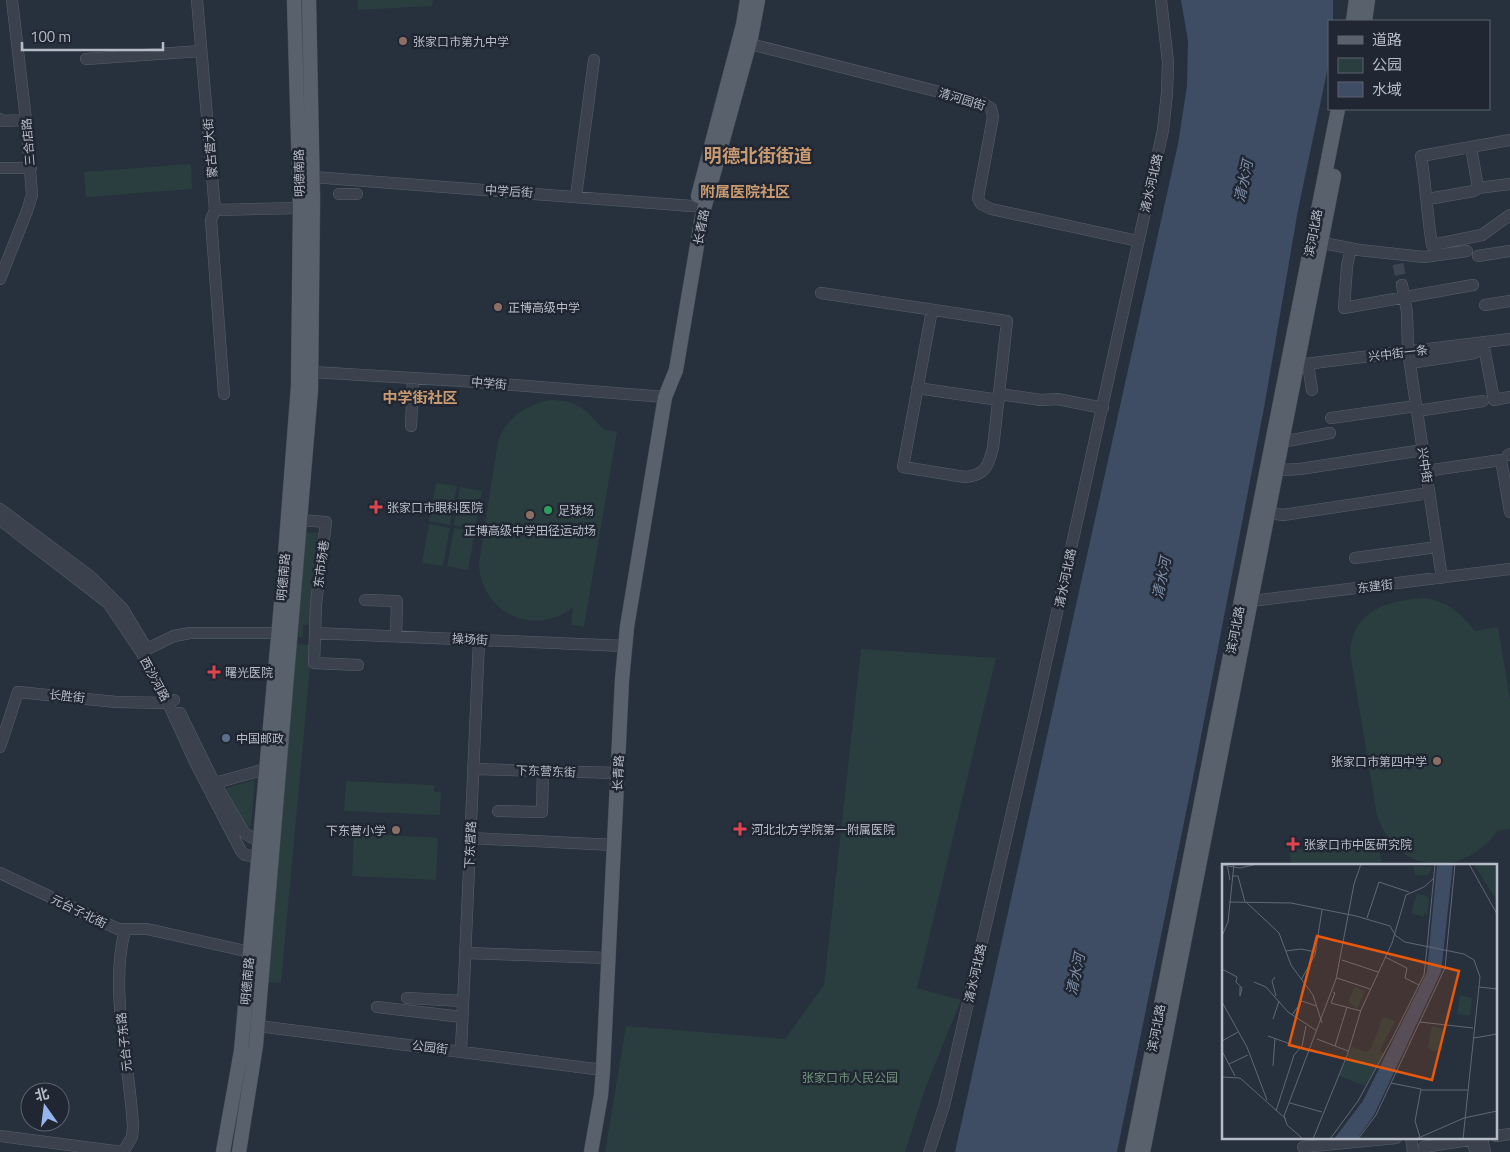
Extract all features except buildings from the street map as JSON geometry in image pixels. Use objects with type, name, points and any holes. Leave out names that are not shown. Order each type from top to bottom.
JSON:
[{"type":"main road","name":"明德南路","points":[[223,1152],[240,1051],[279,633],[301,430],[312,372],[294,0]]},
{"type":"main road","name":"明德南路","points":[[239,1152],[258,1026],[299,520],[301,430],[298,386],[304,202],[313,177],[309,0]]},
{"type":"main road","name":"长青路","points":[[744,43],[747,0]]},
{"type":"main road","name":"长青路","points":[[591,1152],[601,1095],[627,628],[665,397],[676,370],[700,206],[744,43],[758,0]]},
{"type":"main road","points":[[1353,20],[1356,0]]},
{"type":"main road","points":[[1365,20],[1368,0]]},
{"type":"main road","name":"滨河北路","points":[[1132,1152],[1277,440],[1297,364],[1338,110]]},
{"type":"main road","name":"滨河北路","points":[[1316,241],[1348,110]]},
{"type":"main road","name":"滨河北路","points":[[1143,1152],[1245,602]]},
{"type":"street","name":"三合店路","points":[[0,279],[32,195],[31,168],[12,0]]},
{"type":"street","name":"蒙古营大街","points":[[198,0],[215,210],[211,220],[224,394]]},
{"type":"street","name":"清水河北路","points":[[929,1152],[944,1106],[1036,708],[1163,130],[1168,93],[1168,62],[1160,0]]},
{"type":"street","name":"清河园街","points":[[744,43],[983,103],[991,108],[993,117],[978,198],[981,204],[991,209],[1138,240]]},
{"type":"street","points":[[86,59],[201,51]]},
{"type":"street","points":[[576,196],[594,60]]},
{"type":"street","points":[[0,120],[26,120]]},
{"type":"street","points":[[1510,140],[1421,156],[1428,199],[1426,208],[1432,245],[1482,235],[1510,215]]},
{"type":"street","points":[[1471,147],[1478,188]]},
{"type":"street","points":[[0,168],[31,168]]},
{"type":"street","name":"中学后街","points":[[313,177],[433,189],[576,196],[700,206]]},
{"type":"street","points":[[348,194],[350,180]]},
{"type":"street","points":[[1428,199],[1474,191],[1478,188],[1510,184]]},
{"type":"street","points":[[404,190],[433,189],[461,194]]},
{"type":"street","points":[[215,210],[304,202]]},
{"type":"street","points":[[1316,241],[1397,259],[1467,251]]},
{"type":"street","points":[[1351,248],[1347,266],[1344,308],[1473,285]]},
{"type":"street","points":[[1478,256],[1510,251]]},
{"type":"street","name":"兴中街","points":[[1402,285],[1409,357],[1442,578]]},
{"type":"street","points":[[821,293],[1007,321],[993,448],[986,468],[980,474],[965,477],[903,467],[932,310]]},
{"type":"street","points":[[1485,305],[1510,301]]},
{"type":"street","name":"兴中街一条","points":[[1297,364],[1409,357],[1483,342],[1510,339]]},
{"type":"street","points":[[1483,342],[1494,400],[1510,398]]},
{"type":"street","points":[[1409,357],[1475,353]]},
{"type":"street","points":[[1297,364],[1312,390]]},
{"type":"street","name":"中学街","points":[[312,372],[665,397]]},
{"type":"street","points":[[411,426],[413,378]]},
{"type":"street","points":[[917,388],[1041,400],[1057,398],[1103,408]]},
{"type":"street","points":[[1331,418],[1483,401]]},
{"type":"street","points":[[1277,440],[1330,433]]},
{"type":"street","points":[[1271,469],[1300,469],[1423,450]]},
{"type":"street","points":[[1433,470],[1501,460],[1510,512]]},
{"type":"street","points":[[1263,512],[1283,515],[1429,493]]},
{"type":"street","name":"西沙河路","points":[[0,509],[90,576],[104,588],[123,610],[242,831],[249,837],[259,841]]},
{"type":"street","name":"西沙河路","points":[[0,520],[108,603],[144,650]]},
{"type":"street","name":"东市场巷","points":[[299,520],[326,522],[316,604],[315,633]]},
{"type":"street","points":[[1355,558],[1437,547]]},
{"type":"street","name":"东建街","points":[[1245,602],[1510,569]]},
{"type":"street","points":[[365,600],[397,601],[396,636]]},
{"type":"street","points":[[144,650],[174,636],[190,633],[279,633]]},
{"type":"street","points":[[315,633],[314,663],[358,665]]},
{"type":"street","name":"操场街","points":[[315,633],[625,646]]},
{"type":"street","name":"下东营路","points":[[460,1051],[479,640]]},
{"type":"street","name":"长胜街","points":[[0,747],[18,692],[116,702],[171,702]]},
{"type":"street","name":"西沙河路","points":[[171,702],[195,762],[241,851],[258,857],[273,858]]},
{"type":"street","points":[[215,783],[266,769]]},
{"type":"street","name":"下东营东街","points":[[474,769],[618,773]]},
{"type":"street","points":[[498,811],[542,812],[543,771]]},
{"type":"street","points":[[470,838],[614,845]]},
{"type":"street","points":[[259,841],[274,842]]},
{"type":"street","name":"元台子北街","points":[[0,873],[114,928],[125,930],[147,929],[250,952]]},
{"type":"street","name":"元台子东路","points":[[123,1152],[132,1137],[133,1127],[119,979],[121,944],[125,930]]},
{"type":"street","points":[[465,953],[608,958]]},
{"type":"street","points":[[407,998],[463,1001]]},
{"type":"street","points":[[377,1007],[462,1017]]},
{"type":"street","name":"公园街","points":[[258,1026],[602,1070]]},
{"type":"street","points":[[0,1136],[83,1149],[123,1152]]},
{"type":"street","points":[[1303,1146],[1373,1140]]},
{"type":"street","points":[[1424,1152],[1424,1147],[1472,1140]]},
{"type":"street","points":[[1475,1152],[1479,1140]]},
{"type":"street","points":[[1479,1140],[1485,1152]]},
{"type":"green space","points":[[358,0],[433,0],[432,6],[358,10]]},
{"type":"green space","points":[[191,164],[192,189],[86,197],[84,172]]},
{"type":"green space","points":[[549,400],[574,404],[592,416],[603,429],[617,432],[584,627],[571,625],[573,607],[558,616],[542,620],[527,620],[512,615],[499,607],[489,595],[482,581],[479,563],[498,441],[506,425],[518,414],[525,409]]},
{"type":"green space","points":[[436,483],[457,486],[450,525],[429,521]]},
{"type":"green space","points":[[460,487],[482,491],[475,529],[454,525]]},
{"type":"green space","points":[[429,524],[450,528],[443,566],[422,563]]},
{"type":"green space","points":[[454,528],[475,532],[468,570],[447,566]]},
{"type":"green space","points":[[304,532],[318,533],[312,625],[303,625],[303,637],[298,637]]},
{"type":"green space","name":"张家口市第四中学","points":[[1422,598],[1438,601],[1452,608],[1475,631],[1498,627],[1510,700],[1510,829],[1497,831],[1479,850],[1469,856],[1457,861],[1444,863],[1419,861],[1406,855],[1392,843],[1379,822],[1350,652],[1358,626],[1374,610],[1396,602]]},
{"type":"green space","points":[[296,644],[312,645],[281,983],[268,982]]},
{"type":"green space","name":"张家口市人民公园","points":[[861,649],[996,658],[917,988],[961,1000],[925,1089],[905,1152],[605,1152],[626,1026],[785,1039],[824,985]]},
{"type":"green space","points":[[255,780],[251,826],[247,828],[226,788]]},
{"type":"green space","points":[[346,781],[434,785],[434,792],[441,792],[440,815],[344,811]]},
{"type":"green space","points":[[354,833],[438,838],[436,880],[352,876]]},
{"type":"green space","points":[[1377,837],[1382,864],[1292,864],[1289,851]]},
{"type":"water","name":"清水河","points":[[1181,0],[1333,0],[1333,20],[1328,20],[1328,67],[1298,210],[1264,408],[1193,778],[1117,1152],[955,1152],[1178,144],[1187,86],[1188,41]]},
{"type":"tunnel","points":[[1398,264],[1402,285]]},
{"type":"place","name":"张家口市第九中学","points":[[403,41]]},
{"type":"place","name":"正博高级中学","points":[[498,307]]},
{"type":"place","name":"张家口市眼科医院","points":[[376,507]]},
{"type":"place","name":"足球场","points":[[548,510]]},
{"type":"place","name":"正博高级中学田径运动场","points":[[530,515]]},
{"type":"place","name":"曙光医院","points":[[214,672]]},
{"type":"place","name":"中国邮政","points":[[226,738]]},
{"type":"place","name":"张家口市第四中学","points":[[1437,761]]},
{"type":"place","name":"河北北方学院第一附属医院","points":[[740,829]]},
{"type":"place","name":"下东营小学","points":[[396,830]]},
{"type":"place","name":"张家口市中医研究院","points":[[1293,844]]},
{"type":"district","name":"明德北街街道","points":[[758,155]]},
{"type":"district","name":"附属医院社区","points":[[745,191]]},
{"type":"district","name":"中学街社区","points":[[420,397]]}]
